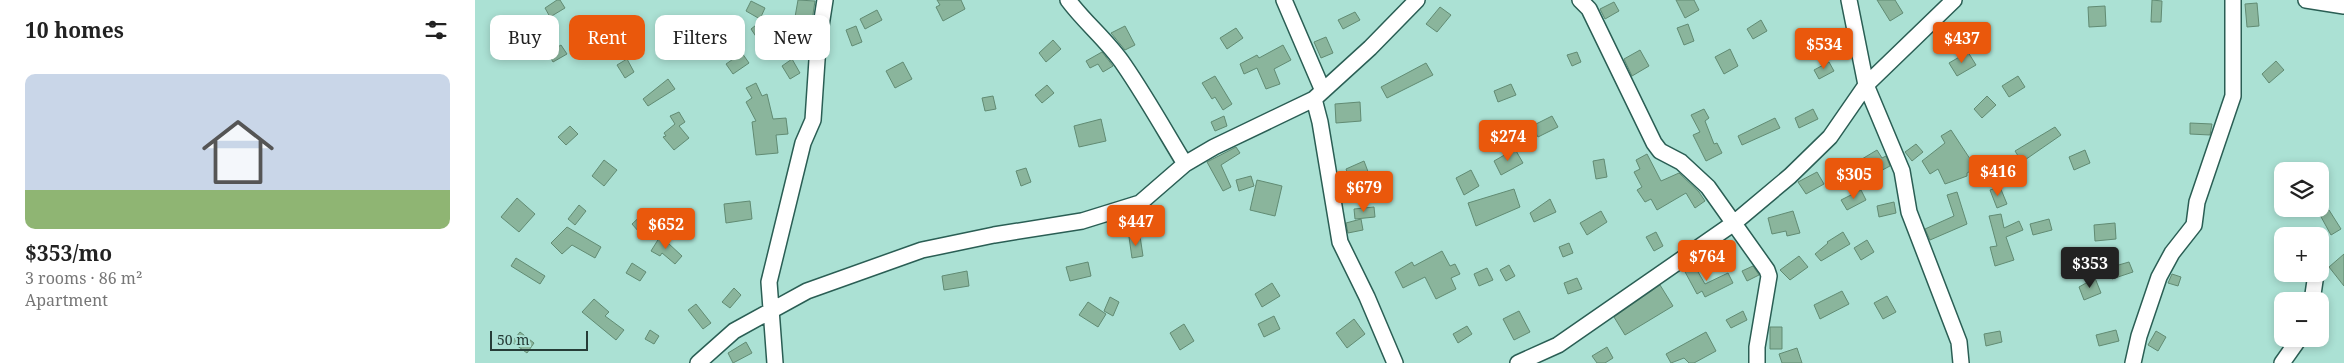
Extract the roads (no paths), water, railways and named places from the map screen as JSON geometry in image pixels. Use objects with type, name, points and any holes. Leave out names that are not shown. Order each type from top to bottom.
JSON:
[{"type":"street","points":[[775,363],[769,282],[803,143],[813,120],[818,45],[825,0]]},
{"type":"street","points":[[1068,0],[1079,15],[1103,37],[1124,64],[1185,164]]},
{"type":"street","points":[[1284,0],[1318,95],[1320,122],[1340,242],[1367,297],[1395,363]]},
{"type":"street","points":[[698,363],[734,331],[807,291],[922,250],[994,235],[1082,221],[1127,209],[1140,203],[1185,164],[1214,147],[1318,95],[1370,48],[1417,0]]},
{"type":"street","points":[[1580,0],[1589,9],[1654,143],[1660,151],[1681,162],[1708,187],[1763,262],[1769,276],[1757,347],[1757,363]]},
{"type":"street","points":[[1849,0],[1866,85],[1902,170],[1909,212],[1959,342],[1961,363]]},
{"type":"street","points":[[1517,363],[1558,345],[1734,223],[1790,176],[1831,136],[1866,85],[1954,0]]},
{"type":"street","points":[[2133,363],[2139,336],[2159,277],[2172,253],[2194,225],[2197,202],[2233,96],[2233,0]]},
{"type":"street","points":[[2306,0],[2344,6]]},
{"type":"street","points":[[2282,363],[2293,347]]}]
